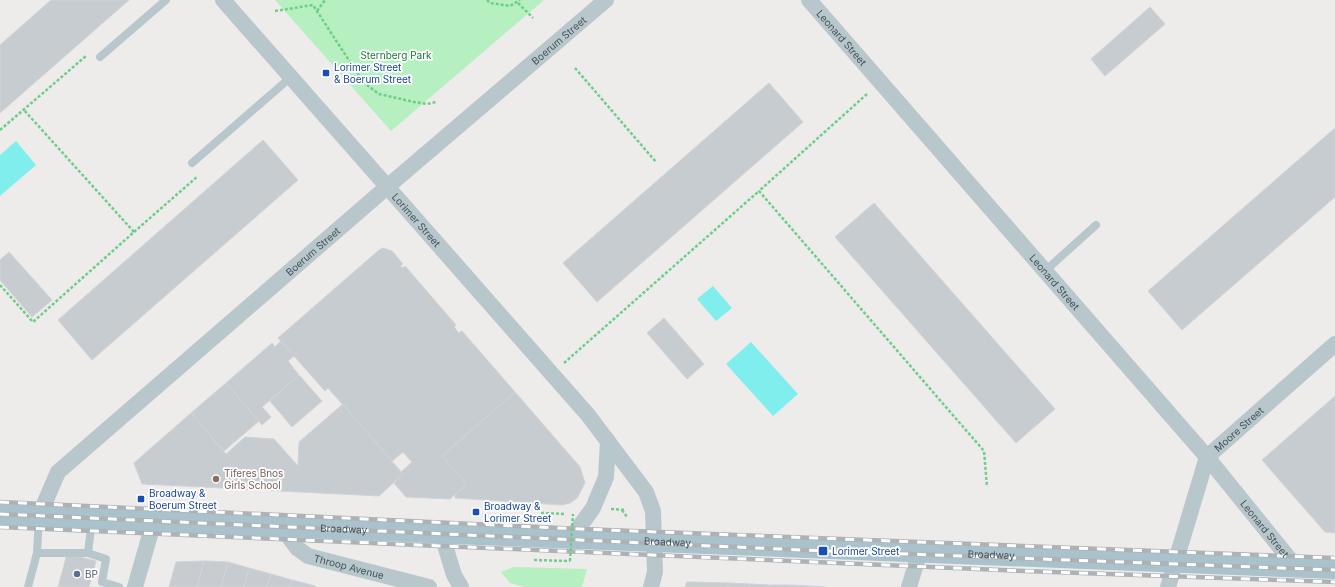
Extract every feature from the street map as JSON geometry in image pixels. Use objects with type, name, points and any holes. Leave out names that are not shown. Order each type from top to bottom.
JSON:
[{"type":"main road","name":"Broadway","points":[[0,515],[1335,568]]},
{"type":"street","name":"Lorimer Street","points":[[223,0],[588,415],[646,492],[653,511],[655,572],[651,587]]},
{"type":"street","name":"Boerum Street","points":[[39,516],[58,472],[387,187],[606,0]]},
{"type":"street","name":"Leonard Street","points":[[809,0],[1206,457],[1296,567]]},
{"type":"street","name":"Moore Street","points":[[1168,587],[1206,457],[1335,344]]},
{"type":"street","points":[[572,537],[593,508],[606,477],[608,441]]},
{"type":"street","points":[[136,587],[154,520]]},
{"type":"street","name":"Throop Avenue","points":[[281,526],[297,548],[308,556],[395,583],[429,587]]},
{"type":"street","points":[[441,532],[454,575],[461,587]]},
{"type":"street","points":[[909,587],[920,551]]},
{"type":"lane","points":[[100,57],[166,0]]},
{"type":"lane","points":[[192,163],[291,77]]},
{"type":"lane","points":[[1045,271],[1096,225]]},
{"type":"lane","points":[[28,587],[37,553],[39,516]]},
{"type":"lane","points":[[88,553],[92,518]]},
{"type":"lane","points":[[37,553],[88,553],[106,558],[102,582],[119,587]]},
{"type":"path","points":[[317,11],[325,0]]},
{"type":"path","points":[[488,0],[490,4],[502,6],[510,6],[519,1],[533,18]]},
{"type":"path","points":[[275,11],[313,5],[363,82],[379,94],[427,104],[436,102]]},
{"type":"path","points":[[575,68],[656,162]]},
{"type":"path","points":[[552,374],[880,83]]},
{"type":"path","points":[[0,130],[24,110],[134,232],[33,322],[0,285]]},
{"type":"path","points":[[759,191],[984,451],[987,487]]},
{"type":"path","points":[[605,508],[626,510]]},
{"type":"path","points":[[622,510],[627,517]]},
{"type":"path","points":[[534,560],[570,561],[572,514],[541,513]]},
{"type":"green space","name":"Sternberg Park","points":[[275,0],[544,0],[391,131]]},
{"type":"green space","points":[[514,567],[587,569],[582,587],[524,587],[510,583],[501,572]]},
{"type":"water","points":[[16,141],[36,165],[0,196],[0,155]]},
{"type":"water","points":[[713,286],[732,308],[716,321],[697,299]]},
{"type":"water","points":[[751,342],[798,394],[773,416],[726,364]]},
{"type":"building","points":[[51,0],[129,0],[0,113],[0,45]]},
{"type":"building","points":[[1150,7],[1165,24],[1105,76],[1091,59]]},
{"type":"building","points":[[769,83],[803,122],[597,302],[563,263]]},
{"type":"building","points":[[1335,128],[1335,197],[1182,330],[1148,291]]},
{"type":"building","points":[[263,140],[298,180],[92,360],[58,320]]},
{"type":"building","points":[[874,203],[1055,409],[1016,443],[835,237]]},
{"type":"building","points":[[383,248],[392,251],[403,264],[400,266],[403,268],[405,266],[456,325],[454,327],[459,333],[462,331],[515,392],[442,456],[467,484],[450,499],[406,497],[394,483],[403,474],[401,472],[412,462],[403,452],[392,461],[328,388],[325,391],[278,338]]},
{"type":"building","points":[[9,252],[52,300],[32,317],[0,280],[0,260]]},
{"type":"building","points":[[664,318],[704,364],[687,379],[647,333]]},
{"type":"building","points":[[281,341],[294,356],[288,361],[299,375],[262,407],[271,417],[262,425],[226,383],[272,343],[275,347]]},
{"type":"building","points":[[299,375],[322,401],[292,427],[270,401]]},
{"type":"building","points":[[226,383],[259,421],[224,451],[191,413]]},
{"type":"building","points":[[515,392],[580,467],[585,483],[577,498],[570,503],[562,505],[455,498],[455,495],[467,484],[442,456]]},
{"type":"building","points":[[1335,396],[1335,533],[1325,532],[1262,460]]},
{"type":"building","points":[[343,404],[403,474],[379,496],[142,484],[134,463],[191,413],[226,454],[245,437],[274,439],[298,466],[299,442]]},
{"type":"building","name":"BP","points":[[67,554],[96,561],[89,587],[58,587]]},
{"type":"building","points":[[204,561],[228,562],[221,587],[197,587]]},
{"type":"building","points":[[204,561],[197,587],[169,587],[176,562]]},
{"type":"building","points":[[228,562],[249,568],[244,587],[221,587]]},
{"type":"building","points":[[249,568],[271,574],[267,587],[244,587]]},
{"type":"building","points":[[271,574],[292,580],[290,587],[267,587]]},
{"type":"building","points":[[292,580],[315,586],[315,587],[290,587]]},
{"type":"building","points":[[687,582],[729,583],[728,587],[685,587]]},
{"type":"building","points":[[729,583],[750,584],[749,587],[728,587]]},
{"type":"building","points":[[750,584],[770,585],[770,587],[749,587]]},
{"type":"building","points":[[770,585],[792,585],[792,587],[770,587]]},
{"type":"building","points":[[792,585],[825,587],[792,587]]},
{"type":"railway","points":[[0,502],[581,529],[1335,558]]},
{"type":"railway","points":[[0,514],[802,550],[1335,570]]},
{"type":"railway","points":[[0,527],[1024,571],[1335,582]]},
{"type":"place","name":"Lorimer Street & Boerum Street","points":[[326,73]]},
{"type":"place","name":"Tiferes Bnos Girls School","points":[[216,479]]},
{"type":"place","name":"Broadway & Boerum Street","points":[[141,499]]},
{"type":"place","name":"Broadway & Lorimer Street","points":[[476,512]]},
{"type":"place","name":"Lorimer Street","points":[[823,551]]},
{"type":"place","name":"BP","points":[[77,574]]}]
